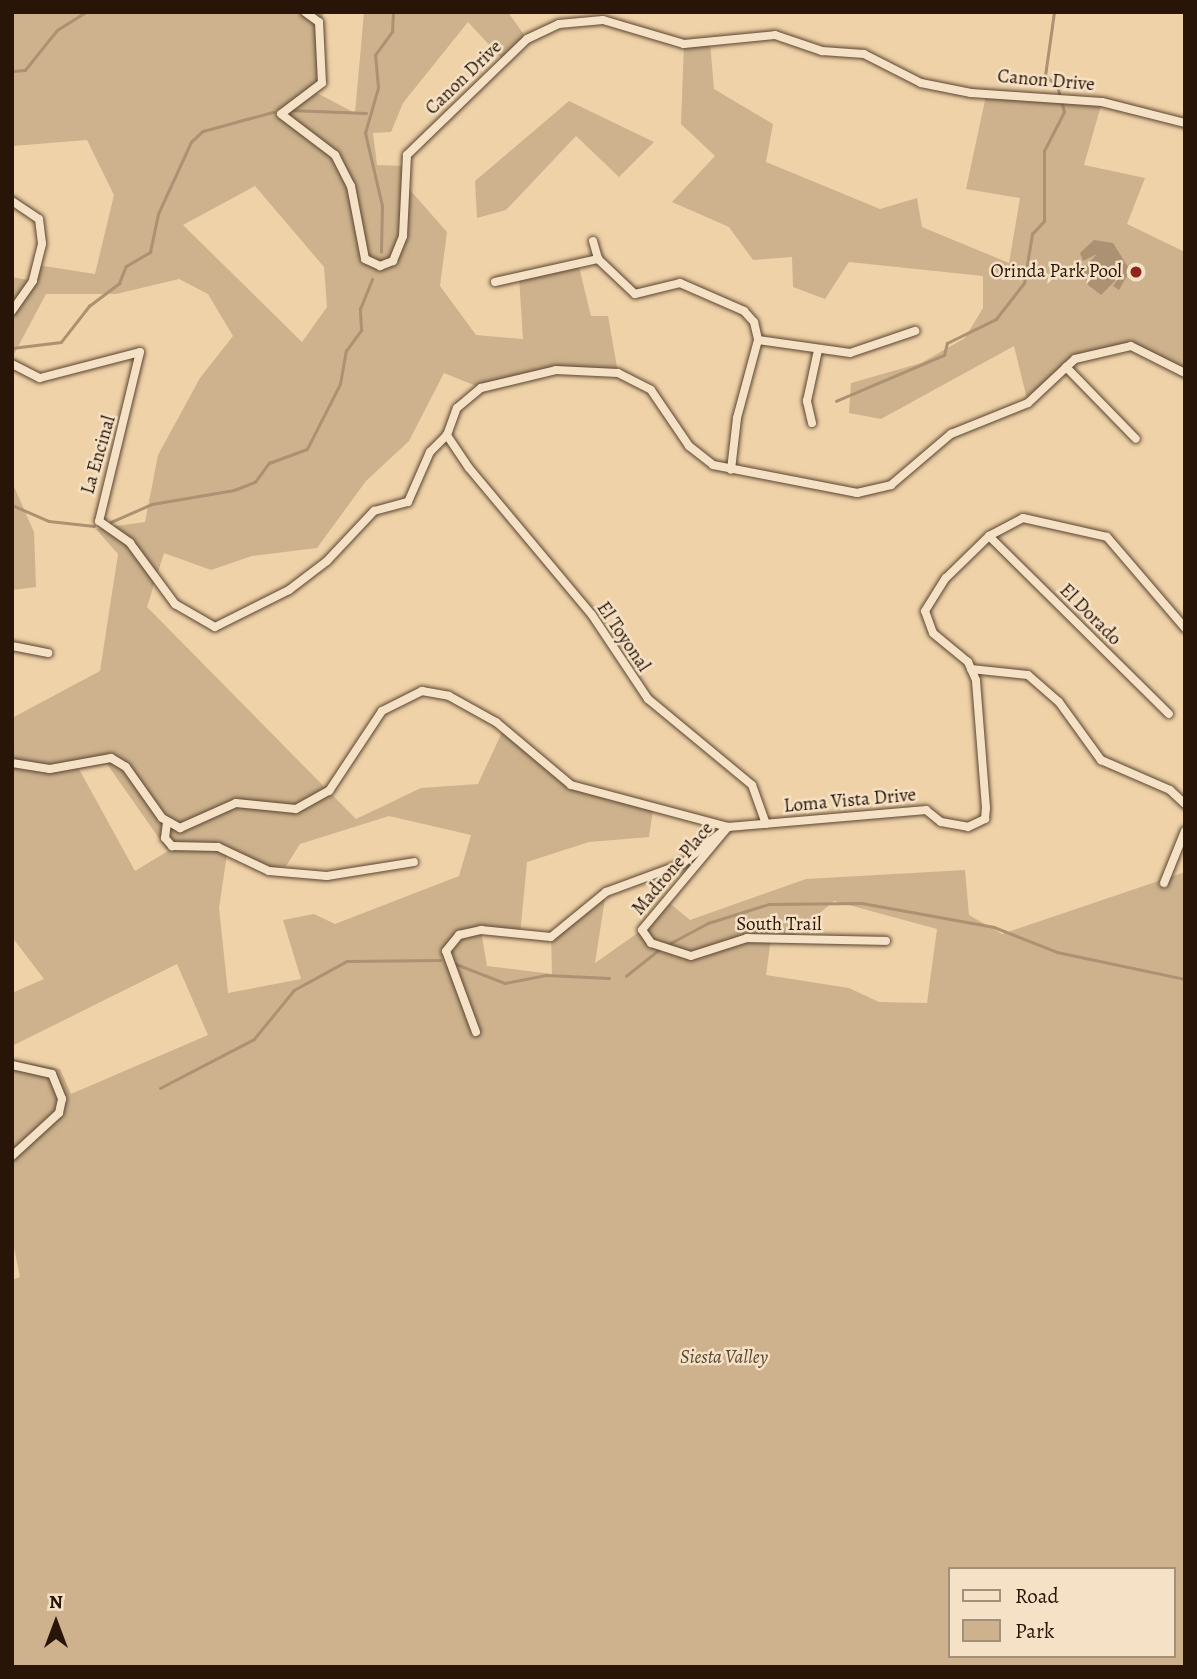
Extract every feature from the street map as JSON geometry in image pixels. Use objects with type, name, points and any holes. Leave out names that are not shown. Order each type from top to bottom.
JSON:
[{"type":"street","name":"Canon Drive","points":[[305,12],[319,22],[322,83],[281,114],[335,155],[351,186],[365,259],[380,266],[393,261],[403,236],[407,155],[527,39],[559,24],[603,20],[684,44],[775,35],[822,51],[864,54],[921,83],[971,93],[1102,102],[1185,123]]},
{"type":"street","points":[[12,201],[38,219],[42,244],[33,281],[12,311]]},
{"type":"street","points":[[593,241],[598,259],[635,294],[680,283],[744,311],[758,340],[737,418],[731,470]]},
{"type":"street","points":[[495,282],[598,259]]},
{"type":"street","points":[[758,340],[850,353],[915,331]]},
{"type":"street","points":[[447,435],[457,408],[481,388],[556,370],[607,371],[650,390],[689,446],[713,465],[825,489],[880,491],[951,434],[1028,403],[1066,367],[1131,346],[1185,373]]},
{"type":"street","points":[[812,423],[807,401],[818,350]]},
{"type":"street","name":"La Encinal","points":[[12,364],[40,378],[140,352],[99,521],[130,543],[174,604],[215,627],[289,590],[327,561],[373,511],[408,502],[430,452],[447,435]]},
{"type":"street","points":[[1066,367],[1136,439]]},
{"type":"street","name":"El Toyonal","points":[[447,435],[592,615],[648,699],[752,785],[766,824]]},
{"type":"street","points":[[1185,628],[1107,537],[1023,518],[989,536],[946,578],[925,611],[933,633],[971,669],[1028,675],[1059,702],[1101,760],[1170,790],[1185,804]]},
{"type":"street","name":"El Dorado","points":[[989,536],[1169,714]]},
{"type":"street","points":[[12,646],[48,653]]},
{"type":"street","name":"Loma Vista Drive","points":[[766,824],[926,810],[958,827],[978,825],[985,819],[983,734],[971,669]]},
{"type":"street","points":[[12,762],[50,769],[111,758],[126,767],[167,822],[190,827],[236,803],[278,809],[310,805],[338,780],[382,711],[422,691],[449,696],[496,722],[571,785],[728,827],[766,824]]},
{"type":"street","points":[[167,822],[165,838],[172,846],[218,847],[268,871],[327,876],[414,862]]},
{"type":"street","points":[[476,1032],[446,951],[459,935],[481,930],[551,937],[606,892],[682,864],[728,827]]},
{"type":"street","name":"Madrone Place","points":[[642,930],[728,827]]},
{"type":"street","points":[[1164,883],[1185,831]]},
{"type":"street","name":"South Trail","points":[[642,930],[660,948],[691,956],[747,938],[887,941]]},
{"type":"street","points":[[12,1065],[52,1074],[59,1113],[12,1156]]},
{"type":"green space","name":"Siesta Valley","points":[[12,12],[323,12],[322,83],[313,91],[355,113],[364,12],[508,12],[527,39],[504,61],[468,22],[403,103],[391,132],[373,133],[377,165],[405,166],[402,181],[447,232],[440,286],[476,335],[523,339],[519,277],[578,263],[591,316],[608,316],[618,373],[556,370],[481,388],[444,373],[409,441],[366,481],[317,548],[252,556],[211,570],[164,553],[147,607],[356,819],[421,788],[478,784],[504,728],[565,781],[654,803],[649,837],[589,842],[527,862],[520,935],[481,931],[487,966],[552,974],[551,937],[606,892],[595,963],[642,930],[666,900],[690,920],[806,879],[965,870],[969,915],[1002,934],[1185,872],[1185,1667],[12,1667],[12,1280],[20,1277],[12,1238],[12,1060],[60,1069],[71,1094],[208,1035],[177,964],[12,1046],[12,993],[44,979],[12,937],[12,718],[100,671],[118,554],[96,529],[145,522],[158,455],[200,378],[233,336],[208,294],[179,279],[116,294],[46,294],[12,358],[12,277],[33,281],[37,265],[95,274],[114,195],[87,140],[12,146]],"holes":[[[255,186],[324,267],[327,307],[302,342],[183,225]],[[107,764],[168,851],[135,871],[79,769]],[[389,816],[471,835],[459,876],[335,924],[314,914],[283,920],[301,979],[228,993],[219,908],[227,854],[255,869],[286,866],[300,844]],[[834,901],[937,929],[927,1003],[879,1002],[849,988],[766,975],[771,938],[792,937]]]},
{"type":"green space","points":[[710,42],[714,89],[773,124],[766,162],[880,209],[917,198],[922,227],[1009,263],[1020,198],[966,189],[987,91],[1102,102],[1084,165],[1145,178],[1127,224],[1185,252],[1185,373],[1138,347],[1075,359],[1028,403],[1014,346],[881,419],[849,413],[851,383],[921,363],[965,338],[983,308],[983,276],[849,262],[825,299],[793,287],[792,257],[753,260],[729,227],[672,202],[715,156],[681,124],[684,44]]},
{"type":"green space","points":[[569,101],[654,142],[619,177],[576,136],[506,210],[477,218],[475,181]]},
{"type":"green space","points":[[12,482],[34,532],[36,587],[12,590]]},
{"type":"shaded area","name":"Orinda Park Pool","points":[[1094,240],[1113,243],[1130,270],[1119,290],[1113,286],[1120,276],[1101,295],[1088,285],[1083,269],[1097,254],[1083,261],[1080,253]]},
{"type":"waterway","points":[[12,71],[25,70],[57,30],[86,12]]},
{"type":"waterway","points":[[381,252],[382,206],[365,133],[378,88],[375,55],[392,32],[393,12]]},
{"type":"waterway","points":[[836,401],[944,355],[947,343],[996,319],[1024,283],[1032,234],[1044,221],[1044,151],[1064,112],[1057,86],[1045,76],[1054,12]]},
{"type":"waterway","points":[[290,110],[366,113]]},
{"type":"waterway","points":[[12,348],[61,342],[89,306],[119,283],[126,266],[150,252],[158,214],[191,142],[203,131],[273,112]]},
{"type":"waterway","points":[[111,522],[152,504],[234,490],[255,482],[269,463],[307,449],[340,384],[346,351],[361,330],[360,309],[372,279]]},
{"type":"waterway","points":[[12,505],[49,521],[94,526]]},
{"type":"waterway","points":[[667,945],[708,923],[769,904],[862,903],[994,927],[1057,952],[1185,979]]},
{"type":"waterway","points":[[626,976],[661,948]]},
{"type":"waterway","points":[[160,1088],[254,1039],[294,990],[347,961],[440,960]]},
{"type":"waterway","points":[[456,964],[505,983],[546,975],[609,978]]},
{"type":"place","name":"Orinda Park Pool","points":[[1136,272]]}]
